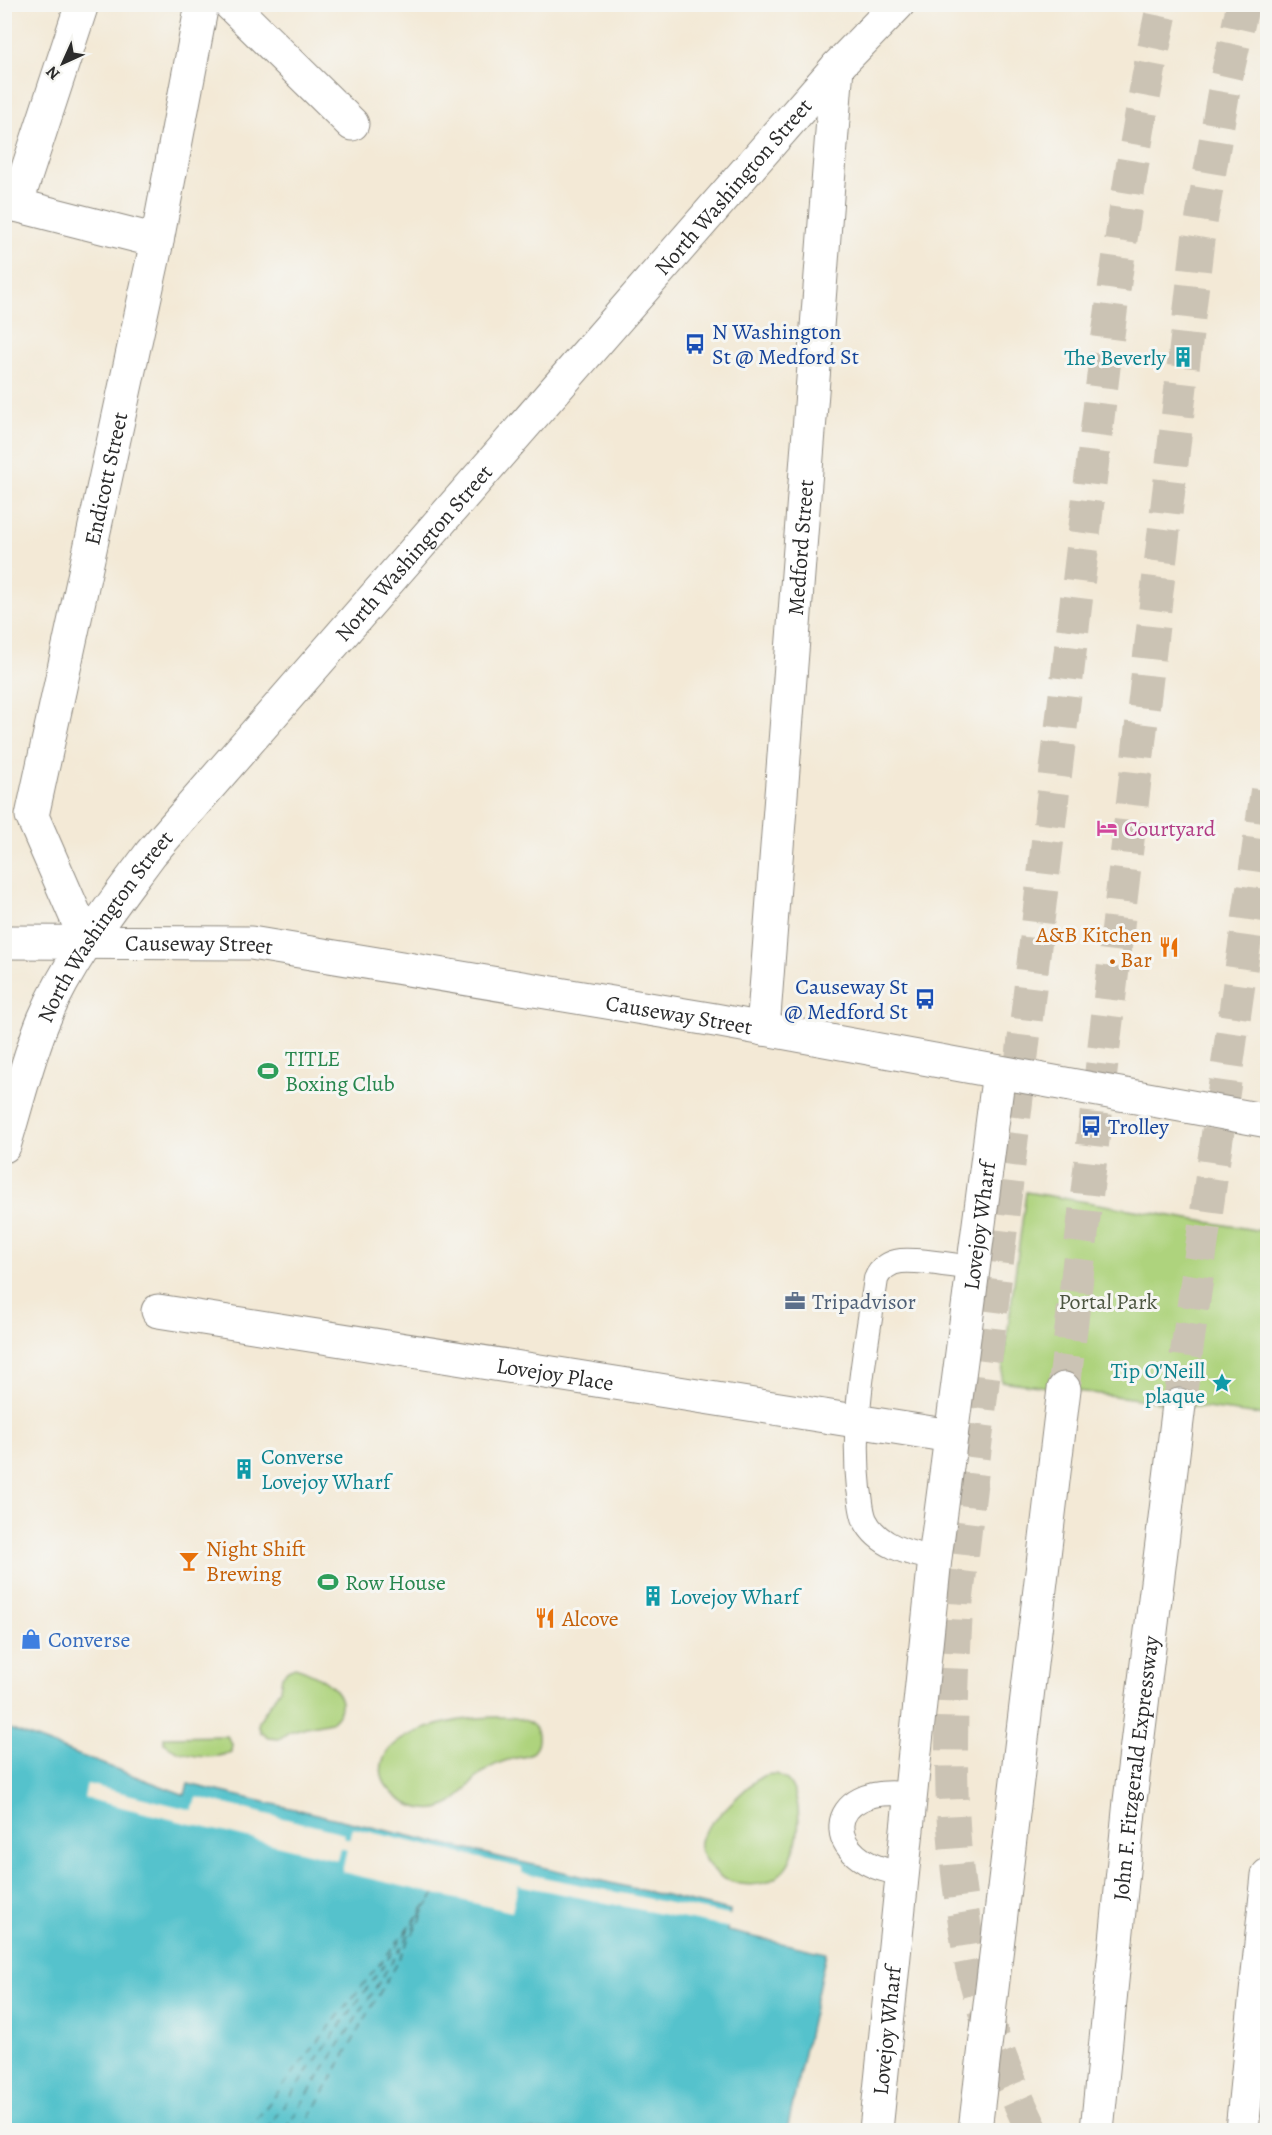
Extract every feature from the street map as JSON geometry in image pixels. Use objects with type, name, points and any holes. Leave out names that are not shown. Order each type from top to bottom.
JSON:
[{"type":"main road","points":[[82,4],[10,204],[157,240]]},
{"type":"main road","name":"Endicott Street","points":[[87,942],[32,816],[157,240],[202,4]]},
{"type":"main road","points":[[230,4],[352,124]]},
{"type":"main road","name":"North Washington Street","points":[[4,1146],[45,1019],[64,980],[107,911],[164,837],[837,67],[898,4]]},
{"type":"main road","name":"Medford Street","points":[[763,1029],[770,911],[837,67]]},
{"type":"main road","name":"Causeway Street","points":[[4,942],[251,943],[763,1029],[1268,1121]]},
{"type":"main road","name":"Lovejoy Wharf","points":[[876,2130],[935,1558],[999,1072]]},
{"type":"main road","name":"Lovejoy Place","points":[[158,1311],[951,1436]]},
{"type":"main road","points":[[975,2130],[1064,1389]]},
{"type":"main road","name":"John F. Fitzgerald Expressway","points":[[1097,2130],[1135,1758],[1179,1405]]},
{"type":"main road","points":[[1242,2130],[1268,1875]]},
{"type":"lane","points":[[935,1558],[893,1547],[881,1538],[865,1520],[856,1465],[856,1422],[876,1279],[879,1272],[894,1262],[902,1260],[973,1268]]},
{"type":"lane","points":[[903,1873],[878,1868],[860,1859],[843,1840],[841,1823],[847,1808],[861,1798],[883,1793],[911,1795]]},
{"type":"green space","name":"Portal Park","points":[[1026,1192],[1267,1232],[1267,1416],[1001,1381]]},
{"type":"green space","points":[[295,1667],[324,1680],[332,1687],[339,1695],[341,1704],[339,1713],[331,1722],[289,1732],[279,1739],[268,1738],[261,1732],[258,1725],[260,1719],[280,1689],[282,1676]]},
{"type":"green space","points":[[505,1717],[525,1720],[537,1731],[536,1747],[527,1756],[505,1761],[486,1770],[457,1799],[441,1808],[426,1809],[411,1805],[398,1798],[388,1788],[382,1776],[383,1762],[389,1750],[401,1740],[416,1732],[449,1722]]},
{"type":"green space","points":[[227,1736],[232,1744],[231,1752],[206,1757],[179,1752],[164,1743],[164,1737]]},
{"type":"green space","points":[[777,1774],[788,1781],[794,1790],[797,1802],[798,1829],[792,1856],[779,1875],[761,1884],[751,1885],[729,1881],[710,1867],[701,1853],[700,1841],[709,1827],[748,1787],[763,1776]]},
{"type":"water","points":[[4,1727],[185,1795],[188,1784],[730,1911],[727,1931],[826,1953],[787,2130],[5,2130]]},
{"type":"pier","points":[[5,1409],[26,1418],[7,1523],[4,1525]]},
{"type":"pier","points":[[87,1784],[192,1810],[196,1797],[344,1833],[343,1837],[350,1839],[353,1828],[522,1868],[522,1873],[729,1915],[732,1916],[730,1928],[518,1885],[512,1912],[342,1872],[347,1850],[340,1848],[337,1860],[84,1798]]},
{"type":"ferry route","points":[[248,2130],[435,1894]]},
{"type":"ferry route","points":[[285,2130],[430,1902]]},
{"type":"ferry route","points":[[303,2130],[426,1910]]},
{"type":"ferry route","points":[[266,2130],[422,1911]]},
{"type":"tunnel","points":[[1032,2130],[997,2049],[983,2007],[971,1964],[958,1880],[951,1760],[957,1601],[1111,314],[1137,137],[1163,4]]},
{"type":"tunnel","points":[[1064,1389],[1198,240],[1225,84],[1243,4]]},
{"type":"tunnel","points":[[1179,1405],[1268,780]]},
{"type":"place","name":"N Washington St @ Medford St","points":[[695,344]]},
{"type":"place","name":"The Beverly","points":[[1183,357]]},
{"type":"place","name":"Courtyard","points":[[1107,828]]},
{"type":"place","name":"A&B Kitchen • Bar","points":[[1169,947]]},
{"type":"place","name":"Causeway St @ Medford St","points":[[925,999]]},
{"type":"place","name":"TITLE Boxing Club","points":[[268,1071]]},
{"type":"place","name":"Trolley","points":[[1091,1126]]},
{"type":"place","name":"Tripadvisor","points":[[795,1301]]},
{"type":"place","name":"Tip O'Neill plaque","points":[[1222,1383]]},
{"type":"place","name":"Converse Lovejoy Wharf","points":[[244,1469]]},
{"type":"place","name":"Night Shift Brewing","points":[[189,1561]]},
{"type":"place","name":"Row House","points":[[328,1582]]},
{"type":"place","name":"Lovejoy Wharf","points":[[653,1596]]},
{"type":"place","name":"Alcove","points":[[545,1618]]},
{"type":"place","name":"Converse","points":[[31,1639]]}]
